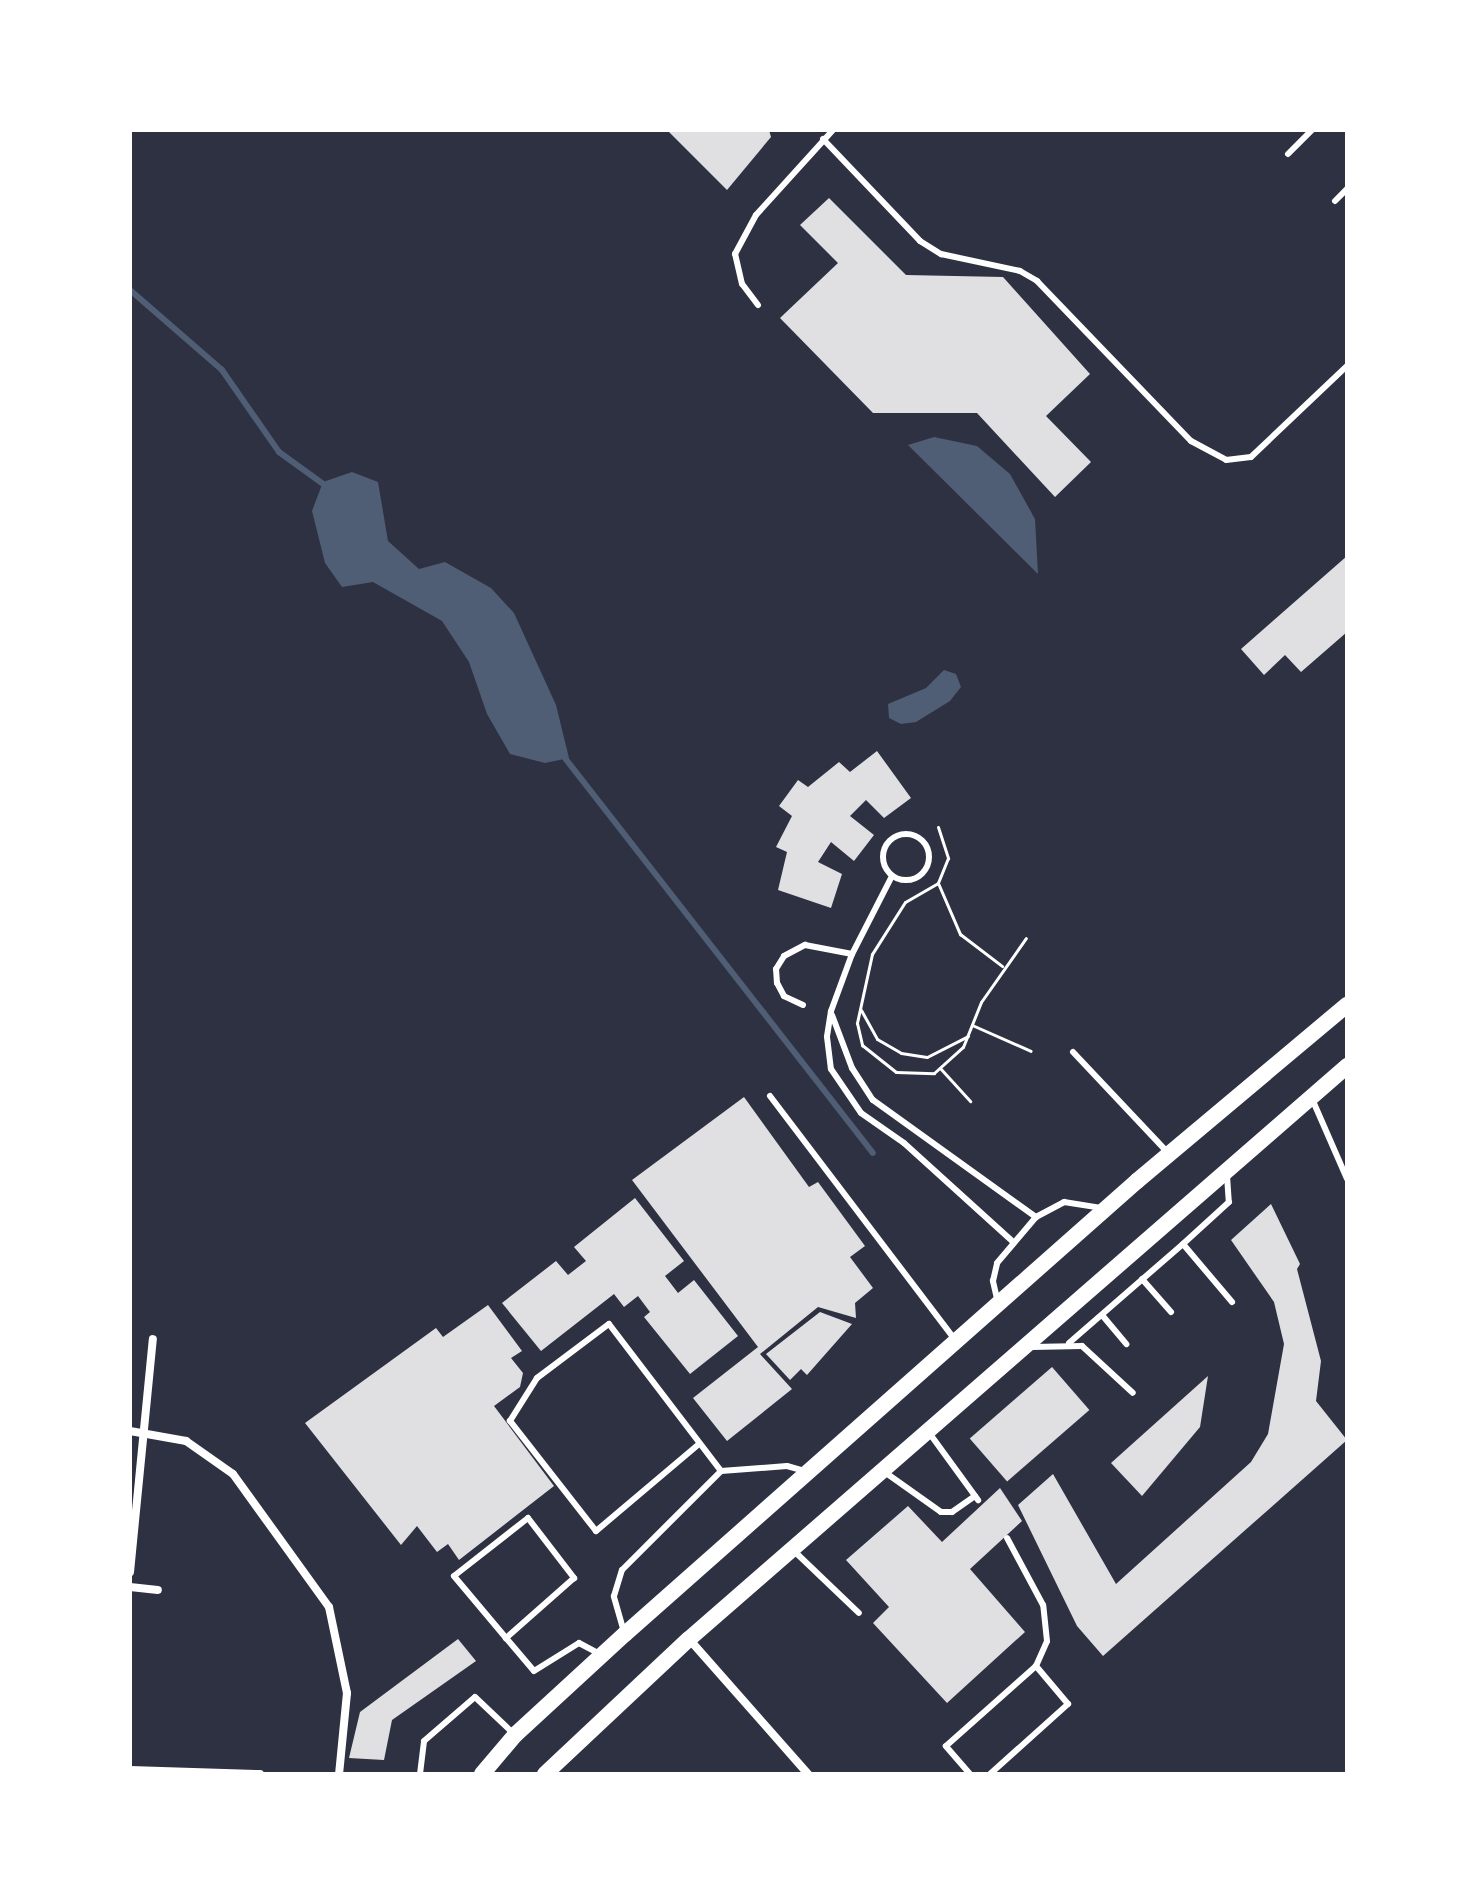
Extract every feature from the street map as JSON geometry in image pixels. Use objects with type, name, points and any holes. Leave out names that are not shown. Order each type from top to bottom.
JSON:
[{"type":"main road","points":[[482,1774],[515,1735],[808,1471],[1106,1208],[1347,1005]]},
{"type":"main road","points":[[545,1774],[558,1768],[689,1639],[1347,1066]]},
{"type":"street","points":[[130,1572],[153,1339]]},
{"type":"street","points":[[130,1431],[186,1441],[233,1474],[329,1607],[347,1693],[339,1774]]},
{"type":"street","points":[[130,1587],[158,1590]]},
{"type":"street","points":[[689,1639],[808,1774]]},
{"type":"street","points":[[130,1770],[260,1774]]},
{"type":"lane","points":[[758,305],[742,284],[735,254],[756,215],[833,130]]},
{"type":"lane","points":[[1288,154],[1312,130]]},
{"type":"lane","points":[[823,139],[920,241],[941,254],[1020,271],[1037,281],[1191,441],[1226,460],[1251,457],[1347,366]]},
{"type":"lane","points":[[1335,201],[1347,189]]},
{"type":"lane","points":[[892,876],[906,881],[925,871],[930,857],[920,838],[905,834],[890,840],[883,854],[892,876],[852,954],[831,1011],[827,1052],[851,1103],[1012,1241]]},
{"type":"lane","points":[[803,1005],[784,996],[777,983],[776,969],[784,956],[805,945],[852,954]]},
{"type":"lane","points":[[831,1011],[846,1056],[873,1100],[1036,1217]]},
{"type":"lane","points":[[1073,1052],[1169,1154]]},
{"type":"lane","points":[[770,1096],[956,1341]]},
{"type":"lane","points":[[1311,1097],[1347,1179]]},
{"type":"lane","points":[[1069,1343],[1229,1202],[1226,1172]]},
{"type":"lane","points":[[998,1303],[995,1271],[1012,1241],[1036,1217],[1072,1201],[1106,1208]]},
{"type":"lane","points":[[1183,1244],[1232,1302]]},
{"type":"lane","points":[[1142,1279],[1171,1312]]},
{"type":"lane","points":[[1102,1315],[1126,1344]]},
{"type":"lane","points":[[699,1444],[597,1532],[510,1421],[537,1378],[607,1323],[721,1471]]},
{"type":"lane","points":[[1021,1348],[1069,1343],[1091,1351],[1133,1393]]},
{"type":"lane","points":[[883,1470],[941,1512],[952,1512],[977,1498],[928,1431]]},
{"type":"lane","points":[[625,1634],[614,1596],[622,1570],[721,1471],[787,1466],[808,1471]]},
{"type":"lane","points":[[506,1638],[574,1578],[530,1518],[455,1575],[506,1638],[534,1671],[579,1643],[602,1655]]},
{"type":"lane","points":[[970,1774],[946,1746],[1036,1666],[1044,1653],[1047,1622],[1032,1581],[1007,1538]]},
{"type":"lane","points":[[793,1550],[859,1613]]},
{"type":"lane","points":[[990,1774],[1068,1704],[1036,1666]]},
{"type":"lane","points":[[420,1774],[424,1741],[475,1697],[515,1735]]},
{"type":"path","points":[[938,827],[948,858],[938,883],[894,915],[872,954],[860,1008],[862,1045],[896,1072],[934,1073],[968,1036],[1002,966],[1026,938]]},
{"type":"path","points":[[938,883],[960,934],[1002,966]]},
{"type":"path","points":[[860,1008],[877,1039],[901,1053],[927,1057],[968,1036]]},
{"type":"path","points":[[972,1025],[1031,1051]]},
{"type":"path","points":[[940,1068],[970,1101]]},
{"type":"water","points":[[934,437],[977,446],[1010,474],[1035,519],[1038,574],[908,445]]},
{"type":"water","points":[[352,472],[378,482],[388,541],[419,569],[445,562],[491,588],[514,613],[556,705],[569,758],[545,763],[510,754],[487,714],[469,662],[442,621],[373,582],[342,587],[325,563],[312,511],[323,482]]},
{"type":"water","points":[[944,670],[956,674],[961,687],[950,701],[916,722],[901,724],[889,718],[888,704],[926,688]]},
{"type":"building","points":[[667,130],[769,130],[771,137],[727,190]]},
{"type":"building","points":[[829,198],[906,275],[1003,277],[1090,374],[1046,416],[1091,462],[1055,497],[977,413],[873,413],[780,318],[838,263],[800,225]]},
{"type":"building","points":[[1347,556],[1347,632],[1301,672],[1285,655],[1264,675],[1241,649]]},
{"type":"building","points":[[877,751],[911,798],[884,818],[866,800],[850,816],[874,835],[854,861],[831,842],[818,862],[842,874],[831,908],[778,890],[787,852],[776,847],[792,816],[779,806],[798,780],[808,787],[839,762],[850,772]]},
{"type":"building","points":[[744,1097],[809,1187],[818,1182],[865,1246],[850,1257],[873,1288],[855,1303],[856,1318],[818,1307],[760,1354],[792,1389],[727,1441],[693,1398],[758,1347],[632,1180]]},
{"type":"building","points":[[635,1198],[684,1261],[665,1276],[678,1293],[694,1280],[738,1336],[690,1374],[644,1317],[650,1312],[638,1296],[624,1307],[614,1294],[541,1351],[502,1303],[556,1261],[568,1275],[586,1261],[574,1247]]},
{"type":"building","points":[[1271,1204],[1300,1264],[1297,1269],[1321,1361],[1316,1401],[1347,1440],[1103,1656],[1077,1626],[1018,1505],[1053,1474],[1116,1584],[1251,1462],[1268,1434],[1284,1344],[1274,1302],[1231,1240]]},
{"type":"building","points":[[488,1305],[522,1351],[511,1358],[523,1373],[520,1387],[494,1406],[554,1486],[459,1560],[448,1544],[437,1552],[417,1526],[401,1545],[305,1423],[436,1328],[443,1337]]},
{"type":"building","points":[[820,1312],[852,1324],[807,1375],[801,1369],[790,1380],[766,1354]]},
{"type":"building","points":[[1052,1367],[1089,1410],[1007,1482],[970,1439]]},
{"type":"building","points":[[1208,1376],[1200,1427],[1142,1496],[1111,1463]]},
{"type":"building","points":[[1000,1488],[1022,1521],[970,1569],[1025,1632],[947,1703],[873,1623],[889,1607],[846,1560],[908,1506],[942,1542]]},
{"type":"building","points":[[458,1639],[476,1661],[392,1720],[384,1760],[349,1758],[360,1712]]},
{"type":"waterway","points":[[130,290],[222,370],[279,452],[326,486]]},
{"type":"waterway","points":[[561,753],[873,1153]]}]
